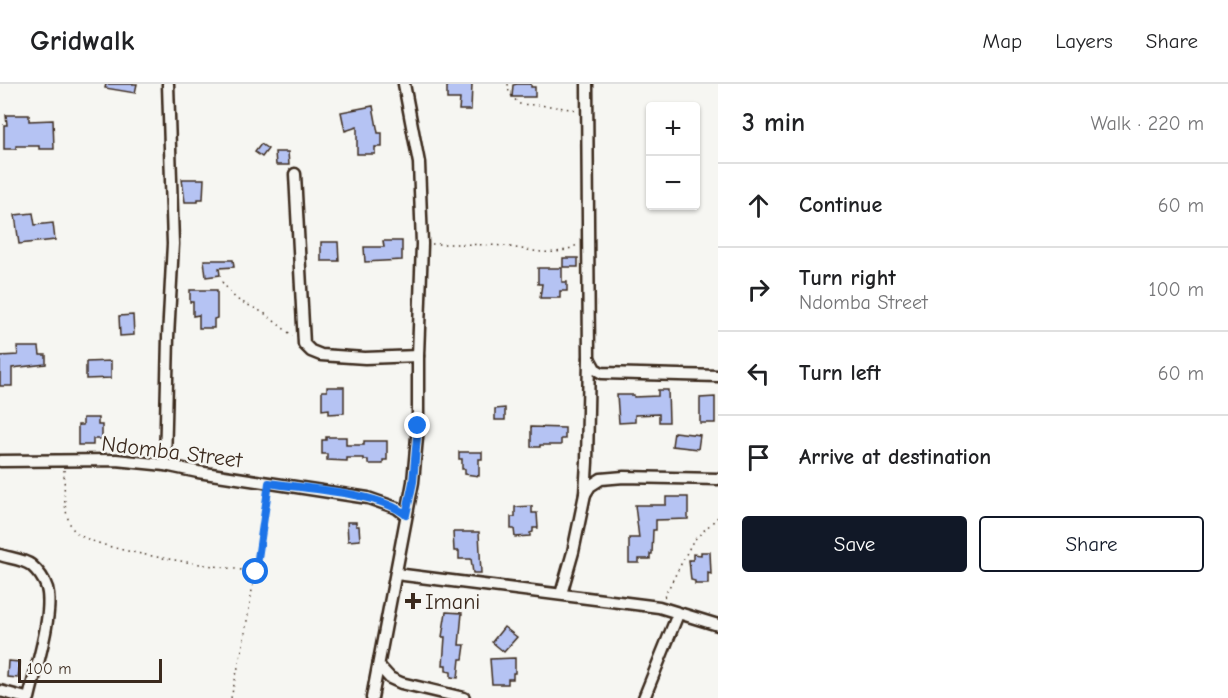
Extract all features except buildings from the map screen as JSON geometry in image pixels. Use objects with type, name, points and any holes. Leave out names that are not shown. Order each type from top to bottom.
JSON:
[{"type":"street","points":[[165,465],[173,243],[168,84]]},
{"type":"street","points":[[372,698],[413,482],[418,426],[422,244],[419,163],[404,84]]},
{"type":"street","points":[[561,594],[573,552],[585,494],[587,462],[589,358],[587,84]]},
{"type":"street","points":[[295,174],[304,344],[311,351],[321,355],[365,358],[418,356]]},
{"type":"street","points":[[589,358],[595,369],[602,373],[718,376]]},
{"type":"street","points":[[588,383],[602,373]]},
{"type":"street","name":"Ndomba Street","points":[[0,461],[116,460],[165,465],[368,498],[397,508],[406,515]]},
{"type":"street","points":[[587,462],[601,480]]},
{"type":"street","points":[[585,494],[590,486],[601,480],[624,477],[718,479]]},
{"type":"street","points":[[0,555],[29,563],[39,573],[46,588],[48,601],[44,631],[27,698],[0,691]]},
{"type":"street","points":[[396,574],[659,607],[718,625]]},
{"type":"street","points":[[644,698],[678,614]]},
{"type":"street","points":[[378,666],[390,678],[400,683],[464,698]]},
{"type":"path","points":[[508,84],[509,93],[519,104],[574,110],[586,109]]},
{"type":"path","points":[[422,244],[504,246],[547,253],[568,250],[588,239]]},
{"type":"path","points":[[222,282],[236,299],[264,314],[304,344]]},
{"type":"path","points":[[63,460],[66,509],[73,530],[90,540],[143,554],[256,572]]},
{"type":"path","points":[[231,698],[256,572],[269,483]]},
{"type":"path","points":[[659,607],[693,541],[718,517]]},
{"type":"place","name":"Imani","points":[[413,601]]},
{"type":"route","points":[[256,572],[269,483],[368,498],[397,508],[406,515],[413,482],[418,426]]}]
